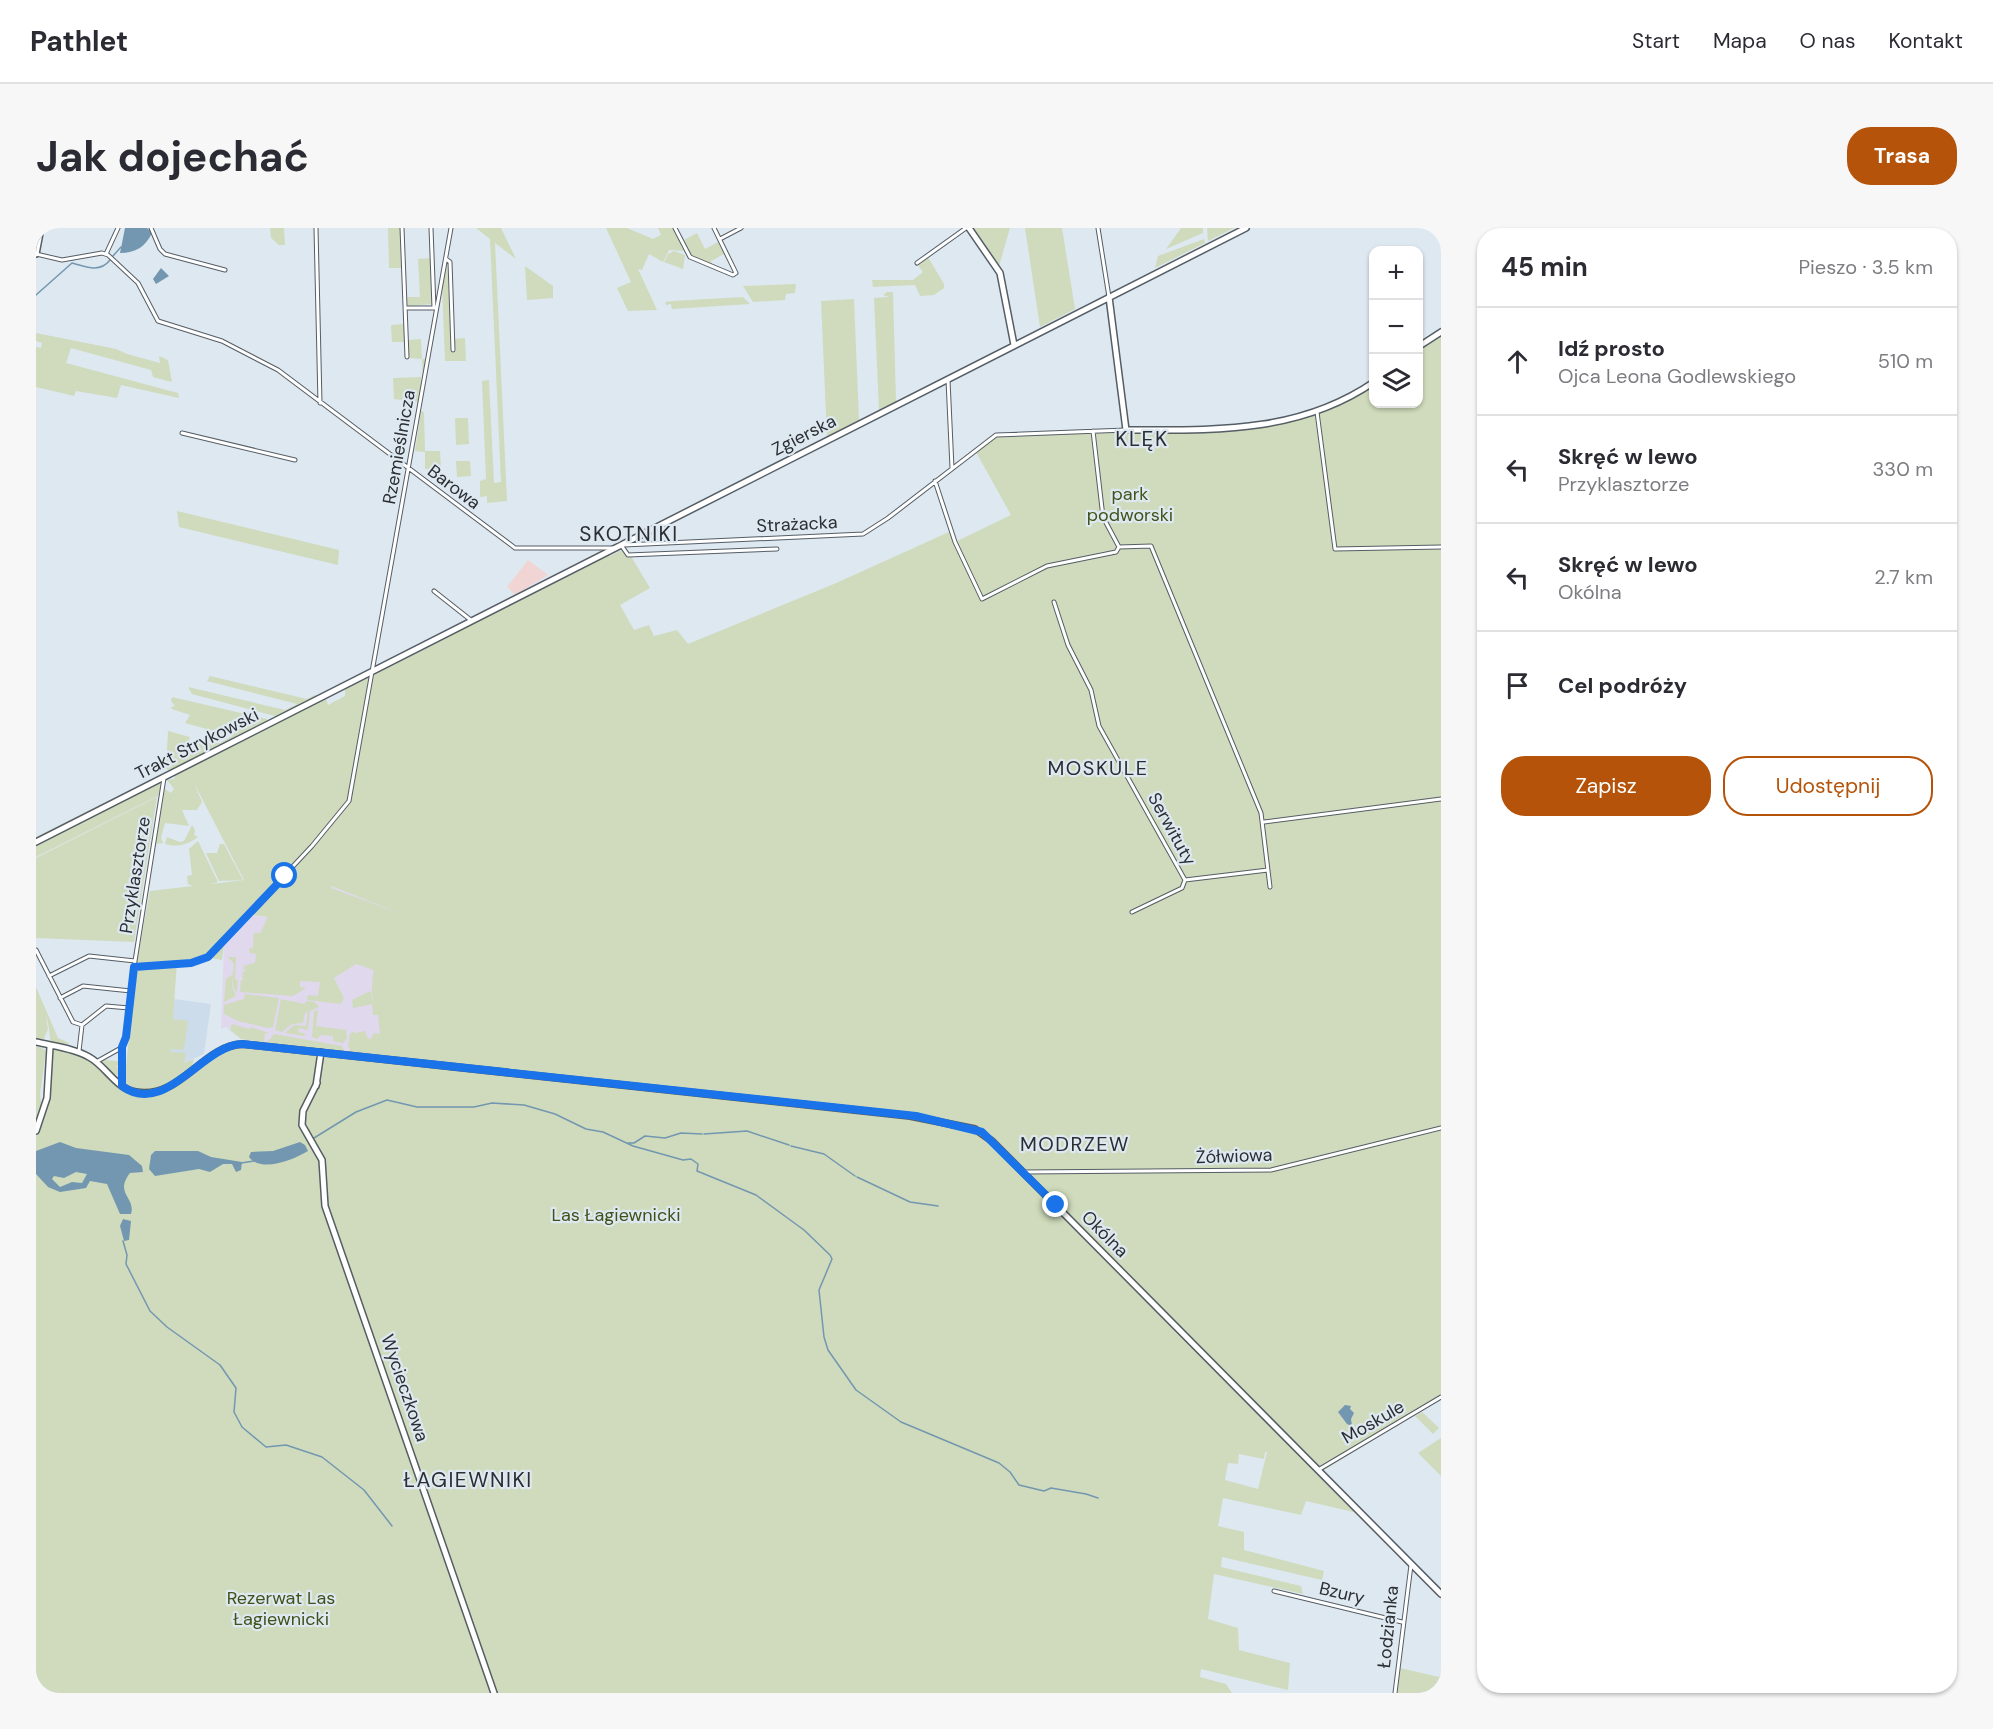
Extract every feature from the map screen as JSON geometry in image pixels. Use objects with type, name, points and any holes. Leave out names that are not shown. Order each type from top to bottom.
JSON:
[{"type":"street","points":[[41,228],[36,254],[62,260],[106,254],[118,228]]},
{"type":"street","points":[[151,228],[160,249],[165,254],[225,270]]},
{"type":"street","points":[[316,228],[320,403]]},
{"type":"street","points":[[402,228],[407,357]]},
{"type":"street","points":[[406,308],[436,308],[431,228]]},
{"type":"street","name":"Rzemieślnicza","points":[[134,967],[191,963],[208,957],[341,813],[349,801],[451,228]]},
{"type":"street","points":[[675,228],[690,256],[734,275],[736,273],[714,228]]},
{"type":"street","points":[[720,239],[741,228]]},
{"type":"street","points":[[917,263],[967,228],[1000,273],[1014,345]]},
{"type":"street","points":[[1098,228],[1126,430],[1244,427],[1283,422],[1348,399],[1369,385]]},
{"type":"street","name":"Zgierska","points":[[472,621],[1246,228]]},
{"type":"street","name":"Barowa","points":[[106,254],[138,283],[158,321],[218,340],[278,370],[517,549],[615,548]]},
{"type":"street","points":[[446,260],[450,262],[453,350]]},
{"type":"street","points":[[1423,344],[1441,332]]},
{"type":"street","points":[[948,379],[952,468]]},
{"type":"street","points":[[1317,410],[1335,549],[1441,547]]},
{"type":"street","name":"Strażacka","points":[[621,545],[862,534],[888,519],[997,435],[1126,430]]},
{"type":"street","points":[[1093,431],[1104,517],[1119,548]]},
{"type":"street","points":[[182,433],[295,460]]},
{"type":"street","points":[[935,481],[955,542],[982,599],[1040,569],[1116,552],[1119,548],[1151,546],[1264,822],[1270,887]]},
{"type":"street","points":[[621,545],[628,555],[777,549]]},
{"type":"street","points":[[434,591],[472,621]]},
{"type":"street","name":"Serwituty","points":[[1054,603],[1068,645],[1091,690],[1099,726],[1185,880],[1182,888],[1132,912]]},
{"type":"street","name":"Trakt Strykowski","points":[[36,843],[472,621]]},
{"type":"street","name":"Przyklasztorze","points":[[120,1084],[122,1047],[126,1037],[134,967],[164,777]]},
{"type":"street","points":[[1264,822],[1441,799]]},
{"type":"street","points":[[1185,880],[1269,870]]},
{"type":"street","points":[[36,950],[73,1022],[82,1024]]},
{"type":"street","points":[[49,976],[89,956],[135,961]]},
{"type":"street","points":[[60,998],[83,986],[131,991]]},
{"type":"street","points":[[79,1053],[82,1024],[106,1006],[129,1008]]},
{"type":"street","name":"Okólna","points":[[36,1042],[79,1053],[96,1062],[120,1084],[135,1092],[161,1090],[223,1049],[237,1044],[916,1116],[981,1131],[1441,1594]]},
{"type":"street","points":[[36,1131],[46,1102],[50,1047]]},
{"type":"street","points":[[96,1062],[122,1047]]},
{"type":"street","name":"Wycieczkowa","points":[[321,1053],[317,1083],[306,1111],[305,1124],[309,1135],[325,1159],[324,1195],[494,1693]]},
{"type":"street","name":"Żółwiowa","points":[[1024,1172],[1271,1170],[1441,1128]]},
{"type":"street","name":"Moskule","points":[[1318,1470],[1441,1397]]},
{"type":"street","name":"Łodzianka","points":[[1395,1693],[1402,1622],[1411,1565]]},
{"type":"street","name":"Bzury","points":[[1274,1591],[1402,1622]]},
{"type":"shaded area","points":[[528,560],[548,575],[515,595],[507,587]]},
{"type":"shaded area","points":[[310,878],[428,924],[386,1057],[241,1039],[226,1027],[221,1029],[224,946],[253,916],[299,920]]},
{"type":"shaded area","points":[[174,999],[211,1004],[204,1054],[184,1063],[171,1052]]},
{"type":"green space","points":[[270,228],[284,228],[285,245],[279,245],[271,238]]},
{"type":"green space","points":[[388,228],[401,228],[402,268],[389,268]]},
{"type":"green space","points":[[476,228],[501,228],[516,259],[495,243],[507,501],[487,503],[487,496],[480,497],[480,481],[486,479],[482,381],[489,380],[494,483],[501,482],[490,239]]},
{"type":"green space","points":[[606,228],[627,228],[653,239],[661,235],[658,228],[674,228],[685,251],[669,250],[663,262],[649,254],[642,270],[638,269],[657,310],[628,311],[617,288],[631,282]]},
{"type":"green space","points":[[1010,228],[999,266],[971,229]]},
{"type":"green space","points":[[1025,228],[1062,228],[1075,309],[1040,327]]},
{"type":"green space","points":[[1181,228],[1203,228],[1203,233],[1166,249]]},
{"type":"green space","points":[[1207,228],[1234,228],[1208,241]]},
{"type":"green space","points":[[697,233],[705,249],[718,242],[724,254],[711,261],[712,265],[688,253],[684,240]]},
{"type":"green space","points":[[1204,239],[1205,243],[1155,268],[1158,256]]},
{"type":"green space","points":[[674,251],[685,255],[683,269],[664,262],[668,254]]},
{"type":"green space","points":[[928,257],[944,284],[944,288],[934,295],[920,296],[915,285],[873,287],[872,280],[913,280],[923,272],[918,265]]},
{"type":"green space","points":[[431,258],[433,304],[408,306],[407,297],[420,297],[418,259]]},
{"type":"green space","points":[[447,261],[452,351],[456,351],[454,339],[465,338],[466,361],[445,361],[442,287]]},
{"type":"green space","points":[[525,266],[553,286],[553,298],[527,300]]},
{"type":"green space","points":[[796,284],[795,293],[786,294],[785,300],[753,302],[743,286]]},
{"type":"green space","points":[[893,292],[896,402],[879,410],[874,298],[889,297],[883,295]]},
{"type":"green space","points":[[743,297],[750,304],[672,309],[671,304],[666,305],[665,302],[673,301]]},
{"type":"green space","points":[[854,299],[859,420],[827,437],[821,301]]},
{"type":"green space","points":[[404,324],[405,342],[392,342],[391,325]]},
{"type":"green space","points":[[36,333],[116,349],[160,363],[159,356],[168,360],[172,382],[153,377],[151,370],[71,348],[66,363],[178,393],[179,398],[121,385],[117,398],[76,391],[74,396],[36,387],[36,347],[41,348],[42,343],[36,341]]},
{"type":"green space","name":"Las Łagiewnicki","points":[[1441,336],[1441,1398],[1321,1472],[1362,1514],[1306,1501],[1301,1515],[1223,1498],[1218,1526],[1244,1532],[1244,1550],[1324,1571],[1322,1580],[1222,1557],[1221,1567],[1301,1586],[1303,1594],[1214,1574],[1208,1619],[1238,1628],[1239,1650],[1290,1663],[1288,1690],[1201,1669],[1200,1677],[1226,1684],[1232,1693],[36,1693],[36,1044],[46,1051],[40,1094],[42,1110],[46,1102],[51,1063],[50,1036],[46,1016],[48,1029],[43,1041],[36,1040],[36,987],[58,1038],[69,1043],[60,1046],[96,1057],[102,1064],[103,1060],[119,1061],[116,1067],[119,1068],[119,1076],[109,1071],[124,1087],[136,966],[165,963],[136,965],[150,891],[193,886],[188,884],[187,876],[192,875],[189,849],[198,841],[218,882],[212,884],[244,880],[194,783],[202,802],[197,810],[182,810],[189,826],[165,823],[161,838],[163,843],[155,844],[165,789],[171,793],[174,789],[167,780],[174,779],[176,773],[166,769],[168,731],[190,737],[187,745],[191,751],[200,743],[220,743],[232,736],[185,723],[190,715],[172,709],[171,707],[175,706],[171,701],[172,697],[267,719],[266,723],[272,724],[275,716],[192,694],[188,687],[285,710],[297,704],[207,681],[210,676],[307,699],[315,695],[326,699],[328,705],[345,696],[345,687],[608,553],[610,556],[626,548],[650,588],[620,605],[634,630],[649,625],[654,636],[677,630],[688,644],[834,584],[949,532],[955,542],[1011,515],[976,452],[997,436],[1080,432],[1211,431],[1246,428],[1279,423],[1312,414],[1343,401],[1369,385],[1369,408],[1423,408],[1423,348]],"holes":[[[331,886],[405,916],[331,888]],[[253,915],[268,917],[260,933],[254,933],[253,948],[249,948],[250,953],[256,954],[255,963],[246,965],[245,968],[243,964],[245,973],[243,970],[244,980],[241,980],[240,992],[293,996],[306,988],[300,987],[300,981],[320,982],[318,996],[308,995],[307,1000],[341,1004],[344,998],[334,978],[356,964],[368,968],[374,971],[373,1015],[378,1015],[380,1034],[374,1033],[371,1039],[367,1037],[365,1031],[354,1033],[353,1031],[350,1034],[348,1047],[350,1052],[387,1056],[386,1061],[234,1045],[176,1084],[172,1082],[191,1069],[194,1059],[184,1063],[186,1053],[171,1052],[171,1049],[184,1050],[188,1021],[173,1019],[177,962],[192,961],[198,965],[211,958],[222,960],[224,944]],[[1265,1452],[1267,1452],[1258,1489],[1225,1480],[1228,1463],[1238,1464],[1239,1454],[1264,1459]]]},
{"type":"green space","points":[[421,339],[422,359],[409,358],[408,340]]},
{"type":"green space","points":[[422,359],[427,359],[423,379]]},
{"type":"green space","points":[[421,377],[420,402],[394,399],[393,378]]},
{"type":"green space","points":[[421,411],[424,412],[425,451],[440,451],[441,469],[425,469],[425,452],[415,451]]},
{"type":"green space","points":[[455,418],[468,418],[469,444],[456,445]]},
{"type":"green space","points":[[456,461],[470,461],[471,476],[457,477]]},
{"type":"green space","points":[[177,511],[339,550],[338,565],[179,527]]},
{"type":"green space","points":[[163,775],[157,779],[161,787],[158,796],[36,857],[36,837]]},
{"type":"green space","points":[[157,797],[134,942],[36,938],[36,858]]},
{"type":"green space","points":[[192,825],[195,830],[194,835],[198,837],[183,845],[165,844],[167,837],[180,842],[184,841]]},
{"type":"green space","points":[[220,844],[224,844],[243,880],[219,881],[206,853],[217,853]]},
{"type":"green space","points":[[228,957],[236,957],[237,993],[233,987],[232,975],[232,987],[236,996],[224,1002],[226,979],[233,974],[234,964]]},
{"type":"green space","points":[[370,991],[373,996],[372,1004],[353,1008],[352,1000]]},
{"type":"green space","points":[[245,994],[279,998],[273,1027],[268,1028],[238,1021],[224,1014],[224,1005],[244,999]]},
{"type":"green space","points":[[281,999],[305,1004],[306,1001],[315,1002],[319,1007],[310,1011],[308,1030],[299,1028],[298,1032],[304,1033],[305,1036],[285,1033],[294,1025],[306,1026],[308,1011],[305,1013],[303,1023],[292,1024],[282,1032],[275,1030]]},
{"type":"green space","points":[[318,1010],[316,1026],[346,1030],[347,1038],[343,1043],[333,1041],[333,1036],[320,1035],[318,1039],[312,1037],[314,1011]]},
{"type":"green space","points":[[232,1024],[269,1033],[265,1033],[264,1042],[241,1039],[230,1030]]},
{"type":"green space","points":[[274,1034],[342,1046],[345,1052],[267,1043]]},
{"type":"green space","points":[[1422,1412],[1439,1428],[1433,1434],[1415,1416]]},
{"type":"green space","points":[[1441,1438],[1441,1476],[1418,1453]]},
{"type":"green space","points":[[1400,1668],[1439,1677],[1441,1673],[1441,1693],[1397,1693]]},
{"type":"water","points":[[125,228],[147,228],[152,233],[139,248],[131,252],[120,253]]},
{"type":"water","points":[[161,268],[169,276],[156,284],[153,279]]},
{"type":"water","points":[[60,1142],[76,1148],[129,1155],[142,1166],[143,1172],[130,1173],[124,1186],[131,1203],[131,1214],[120,1214],[107,1184],[90,1181],[86,1188],[60,1192],[48,1187],[36,1174],[36,1151]],"holes":[[[76,1172],[87,1174],[82,1183],[72,1182],[60,1187],[52,1179],[54,1176],[64,1178]]]},
{"type":"water","points":[[300,1142],[308,1151],[286,1161],[269,1165],[254,1162],[249,1157],[251,1152],[273,1151]]},
{"type":"water","points":[[155,1151],[198,1151],[211,1157],[242,1162],[241,1170],[236,1172],[232,1164],[223,1164],[210,1172],[199,1169],[155,1176],[149,1169],[151,1155]]},
{"type":"water","points":[[123,1219],[131,1221],[129,1240],[124,1241],[120,1226]]},
{"type":"water","points":[[1345,1405],[1351,1406],[1350,1409],[1354,1413],[1351,1419],[1352,1426],[1347,1424],[1338,1412]]},
{"type":"waterway","points":[[112,257],[121,247]]},
{"type":"waterway","points":[[36,295],[72,263],[97,268],[110,260]]},
{"type":"waterway","points":[[314,1138],[356,1112],[387,1100],[417,1107],[474,1107],[492,1103],[524,1105],[555,1114],[586,1129],[603,1132],[633,1146],[683,1160],[691,1159],[698,1164],[697,1171],[756,1195],[804,1230],[830,1255],[832,1259],[819,1290],[824,1337],[828,1350],[856,1390],[901,1422],[999,1463],[1010,1472],[1019,1485],[1044,1491],[1051,1488],[1098,1498]]},
{"type":"waterway","points":[[704,1134],[747,1131],[789,1145]]},
{"type":"waterway","points":[[628,1143],[634,1143],[645,1136],[665,1138],[681,1133],[702,1134]]},
{"type":"waterway","points":[[791,1146],[824,1154],[855,1176]]},
{"type":"waterway","points":[[241,1163],[254,1161]]},
{"type":"waterway","points":[[857,1177],[910,1202],[938,1206]]},
{"type":"waterway","points":[[123,1241],[127,1255],[126,1264],[150,1311],[167,1327],[220,1365],[236,1388],[234,1412],[242,1427],[266,1447],[286,1445],[322,1457],[364,1490],[392,1526]]},
{"type":"district","name":"KLĘK","points":[[1142,439]]},
{"type":"district","name":"SKOTNIKI","points":[[629,534]]},
{"type":"district","name":"MOSKULE","points":[[1098,768]]},
{"type":"district","name":"MODRZEW","points":[[1075,1144]]},
{"type":"district","name":"ŁAGIEWNIKI","points":[[468,1480]]},
{"type":"route","points":[[285,876],[236,924],[208,957],[191,963],[134,967],[126,1037],[122,1047],[120,1084],[122,1086],[139,1093],[161,1090],[223,1049],[242,1044],[880,1114],[916,1116],[966,1126],[982,1132],[993,1140],[1056,1205]]},
{"type":"park label","name":"park podworski","points":[[1130,504]]},
{"type":"park label","name":"Rezerwat Las Łagiewnicki","points":[[281,1608]]}]
